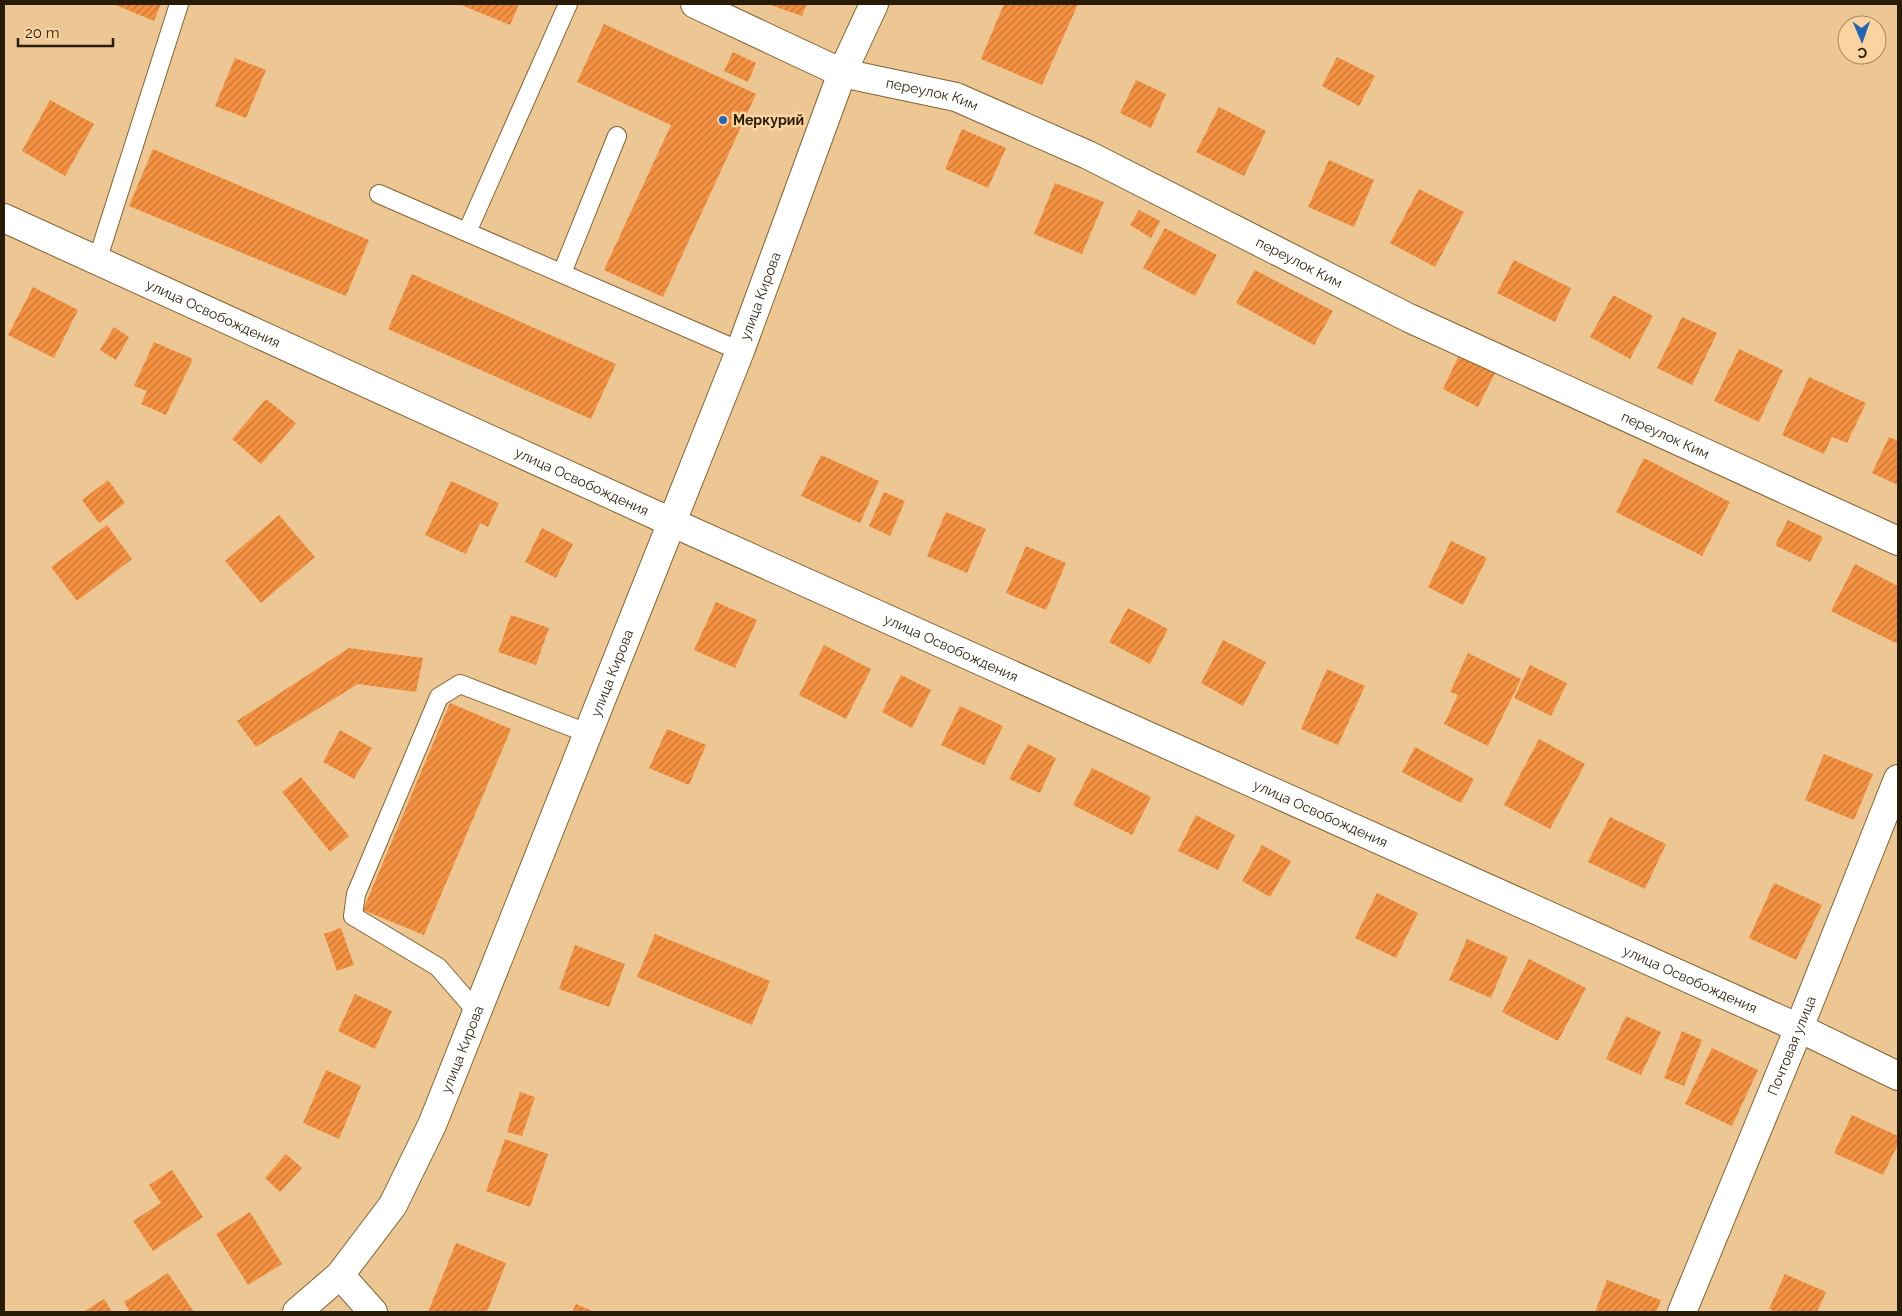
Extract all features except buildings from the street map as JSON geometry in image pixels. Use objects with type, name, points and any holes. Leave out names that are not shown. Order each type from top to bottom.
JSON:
[{"type":"street","name":"переулок Ким","points":[[695,4],[842,73],[956,97],[1088,155],[1409,318],[1898,540]]},
{"type":"street","name":"улица Кирова","points":[[297,1312],[340,1275],[393,1205],[432,1125],[740,351],[842,73],[874,4]]},
{"type":"street","name":"улица Освобождения","points":[[4,218],[671,522],[1799,1028],[1898,1076]]},
{"type":"street","name":"Почтовая улица","points":[[1682,1312],[1799,1028],[1898,779]]},
{"type":"street","points":[[340,1275],[373,1312]]},
{"type":"lane","points":[[97,261],[179,4]]},
{"type":"lane","points":[[467,232],[568,4]]},
{"type":"lane","points":[[562,273],[617,136]]},
{"type":"lane","points":[[379,194],[740,351]]},
{"type":"lane","points":[[477,1012],[438,967],[353,916],[356,894],[440,697],[460,684],[587,733]]},
{"type":"place","name":"Меркурий","points":[[723,120]]}]
